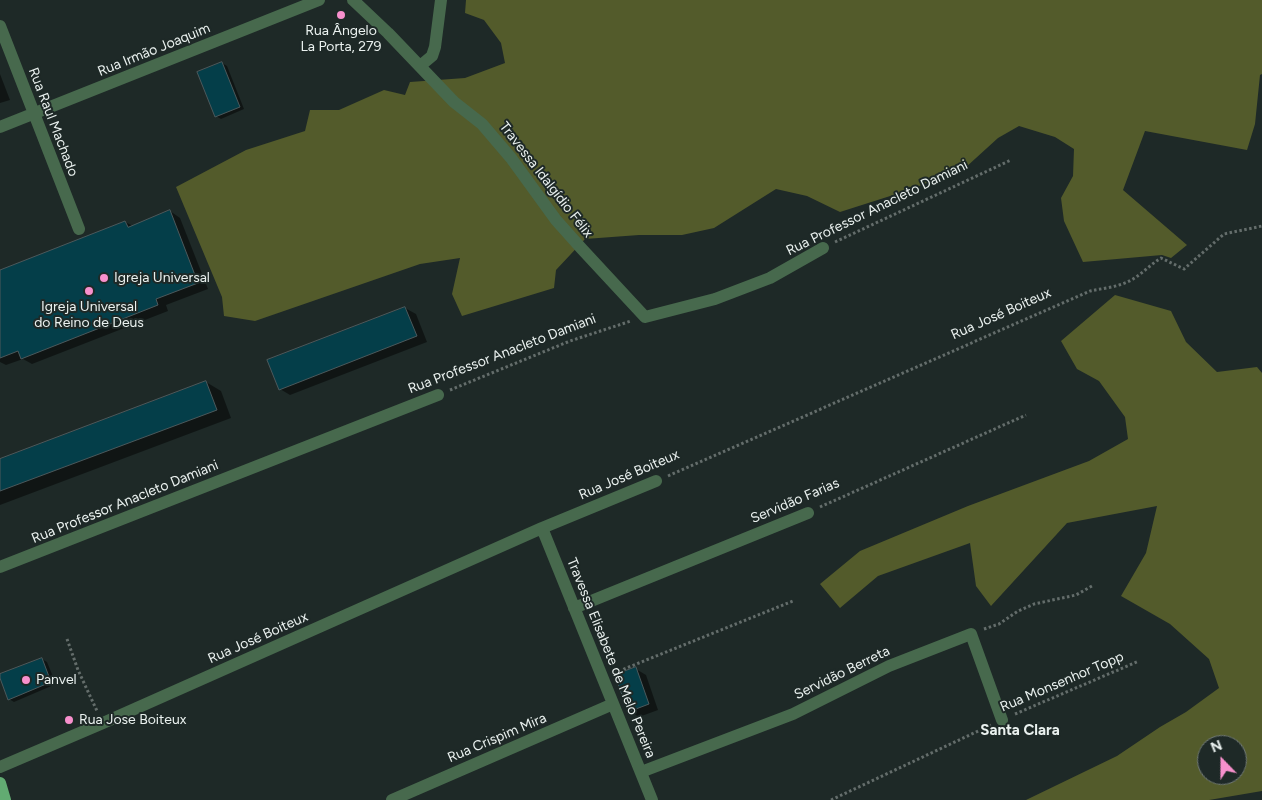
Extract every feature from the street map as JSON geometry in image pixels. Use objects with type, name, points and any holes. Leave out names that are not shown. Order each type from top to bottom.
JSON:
[{"type":"main road","points":[[0,783],[5,800]]},
{"type":"street","name":"Rua Irmão Joaquim","points":[[0,127],[319,0]]},
{"type":"street","name":"Travessa Idalgídio Félix","points":[[353,0],[454,102],[482,124],[511,158],[556,220],[645,317]]},
{"type":"street","points":[[420,66],[432,56],[435,47],[441,0]]},
{"type":"street","name":"Rua Raul Machado","points":[[0,26],[79,229]]},
{"type":"street","name":"Rua Professor Anacleto Damiani","points":[[645,317],[715,299],[770,278],[823,248]]},
{"type":"street","name":"Rua Professor Anacleto Damiani","points":[[0,567],[438,394]]},
{"type":"street","name":"Rua José Boiteux","points":[[0,767],[542,528],[656,481]]},
{"type":"street","name":"Servidão Farias","points":[[574,608],[808,513]]},
{"type":"street","name":"Travessa Elisabete de Melo Pereira","points":[[542,528],[652,800]]},
{"type":"street","points":[[971,634],[1002,720]]},
{"type":"street","name":"Servidão Berreta","points":[[641,772],[793,714],[889,666],[971,634]]},
{"type":"street","name":"Rua Crispim Mira","points":[[392,800],[613,704]]},
{"type":"path","name":"Rua Professor Anacleto Damiani","points":[[823,248],[1011,160]]},
{"type":"path","name":"Rua José Boiteux","points":[[656,481],[1090,290],[1116,286],[1132,280],[1161,258],[1184,269],[1224,234],[1262,226]]},
{"type":"path","name":"Rua Professor Anacleto Damiani","points":[[438,394],[570,341],[645,317]]},
{"type":"path","name":"Servidão Farias","points":[[808,513],[1026,416]]},
{"type":"path","points":[[971,634],[999,624],[1018,611],[1034,604],[1076,595],[1092,586]]},
{"type":"path","points":[[603,679],[793,601]]},
{"type":"path","points":[[67,639],[78,670],[103,723]]},
{"type":"path","name":"Rua Monsenhor Topp","points":[[831,800],[1002,720],[1139,661]]},
{"type":"green space","points":[[466,0],[1262,0],[1262,74],[1260,75],[1255,124],[1247,150],[1145,131],[1123,190],[1187,245],[1171,258],[1162,255],[1083,262],[1064,221],[1061,198],[1073,176],[1074,149],[1055,137],[1019,126],[998,138],[965,168],[909,190],[840,212],[807,196],[776,189],[714,228],[682,235],[639,235],[585,239],[556,270],[554,288],[462,316],[452,294],[460,258],[420,264],[255,321],[224,316],[222,297],[176,187],[246,150],[305,131],[310,110],[339,110],[384,90],[405,95],[410,82],[465,78],[505,63],[501,43],[484,20],[465,13]]},
{"type":"green space","points":[[1115,295],[1171,311],[1186,342],[1217,372],[1257,367],[1262,373],[1262,791],[1209,800],[1026,800],[1117,756],[1186,712],[1219,688],[1209,659],[1170,624],[1121,596],[1146,553],[1157,506],[1067,523],[991,606],[976,586],[970,543],[878,576],[840,608],[820,584],[860,551],[968,506],[1089,461],[1128,439],[1125,417],[1099,381],[1077,369],[1061,341]]},
{"type":"building","points":[[222,62],[240,107],[215,117],[197,72]]},
{"type":"building","name":"Igreja Universal","points":[[170,210],[198,283],[156,299],[158,305],[21,359],[18,351],[0,358],[0,270],[125,221],[128,227]]},
{"type":"building","points":[[405,307],[417,336],[279,390],[267,360]]},
{"type":"building","points":[[206,381],[217,410],[0,491],[0,459]]},
{"type":"building","name":"Panvel","points":[[42,658],[51,682],[8,700],[0,674]]},
{"type":"building","points":[[636,667],[649,704],[628,712],[615,675]]},
{"type":"place","name":"Rua Ângelo La Porta, 279","points":[[341,15]]},
{"type":"place","name":"Igreja Universal","points":[[104,278]]},
{"type":"place","name":"Igreja Universal do Reino de Deus","points":[[89,291]]},
{"type":"place","name":"Panvel","points":[[26,680]]},
{"type":"place","name":"Rua Jose Boiteux","points":[[69,720]]},
{"type":"district","name":"Santa Clara","points":[[1020,731]]}]
